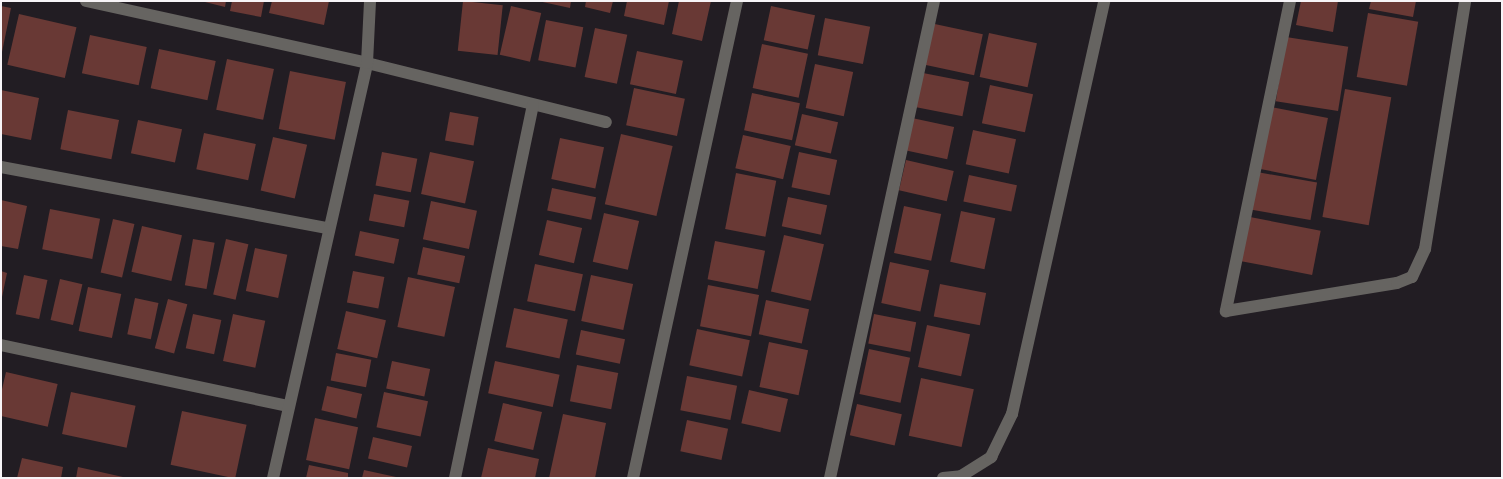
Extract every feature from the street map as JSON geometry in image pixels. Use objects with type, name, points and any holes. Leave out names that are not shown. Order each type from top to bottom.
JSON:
[{"type":"street","points":[[86,1],[367,63],[606,122]]},
{"type":"street","points":[[273,478],[328,228],[367,63],[370,1]]},
{"type":"street","points":[[633,478],[737,1]]},
{"type":"street","points":[[830,478],[934,1]]},
{"type":"street","points":[[943,478],[969,472],[991,457],[1012,414],[1104,1]]},
{"type":"street","points":[[1290,1],[1226,311],[1397,283],[1412,277],[1425,249],[1465,1]]},
{"type":"street","points":[[456,478],[533,105]]},
{"type":"street","points":[[1,167],[328,228]]},
{"type":"street","points":[[1,345],[289,406]]},
{"type":"building","points":[[201,1],[226,1],[225,7]]},
{"type":"building","points":[[232,1],[264,1],[261,17],[230,11]]},
{"type":"building","points":[[272,1],[329,1],[324,25],[269,13]]},
{"type":"building","points":[[463,1],[503,5],[498,55],[458,51]]},
{"type":"building","points":[[538,1],[571,1],[570,8]]},
{"type":"building","points":[[586,1],[613,1],[610,13],[585,7]]},
{"type":"building","points":[[627,1],[669,1],[664,25],[624,16]]},
{"type":"building","points":[[679,1],[711,1],[702,41],[672,34]]},
{"type":"building","points":[[1301,1],[1338,1],[1333,32],[1296,25]]},
{"type":"building","points":[[1371,1],[1416,1],[1413,17],[1369,9]]},
{"type":"building","points":[[1,6],[11,8],[2,52],[1,52]]},
{"type":"building","points":[[511,6],[541,13],[530,62],[500,55]]},
{"type":"building","points":[[771,6],[815,15],[808,50],[764,40]]},
{"type":"building","points":[[1368,13],[1418,22],[1407,86],[1357,77]]},
{"type":"building","points":[[19,14],[76,27],[65,78],[7,65]]},
{"type":"building","points":[[825,18],[870,27],[863,64],[818,55]]},
{"type":"building","points":[[546,20],[583,27],[575,67],[538,60]]},
{"type":"building","points":[[930,23],[983,34],[974,75],[921,64]]},
{"type":"building","points":[[595,28],[627,35],[617,84],[585,77]]},
{"type":"building","points":[[989,33],[1037,43],[1028,87],[980,77]]},
{"type":"building","points":[[90,35],[147,47],[139,85],[82,73]]},
{"type":"building","points":[[1286,37],[1348,47],[1338,111],[1276,101]]},
{"type":"building","points":[[762,44],[808,54],[799,98],[753,88]]},
{"type":"building","points":[[159,49],[216,61],[207,100],[151,88]]},
{"type":"building","points":[[637,51],[683,61],[676,94],[630,84]]},
{"type":"building","points":[[227,59],[274,69],[263,120],[216,110]]},
{"type":"building","points":[[815,64],[853,72],[844,116],[806,108]]},
{"type":"building","points":[[290,71],[346,82],[335,140],[279,129]]},
{"type":"building","points":[[923,73],[969,82],[962,116],[916,107]]},
{"type":"building","points":[[990,85],[1033,94],[1025,132],[982,123]]},
{"type":"building","points":[[634,88],[685,99],[677,136],[626,125]]},
{"type":"building","points":[[1345,89],[1391,97],[1369,225],[1322,217]]},
{"type":"building","points":[[1,90],[39,98],[31,140],[1,134]]},
{"type":"building","points":[[752,93],[800,103],[792,140],[744,130]]},
{"type":"building","points":[[1271,107],[1328,118],[1316,180],[1259,169]]},
{"type":"building","points":[[68,110],[119,120],[111,159],[60,149]]},
{"type":"building","points":[[450,112],[479,117],[474,146],[445,141]]},
{"type":"building","points":[[802,114],[838,122],[831,154],[795,145]]},
{"type":"building","points":[[912,118],[954,127],[947,159],[905,150]]},
{"type":"building","points":[[138,120],[182,129],[175,163],[131,153]]},
{"type":"building","points":[[973,130],[1016,139],[1009,173],[966,164]]},
{"type":"building","points":[[204,133],[256,144],[248,180],[196,169]]},
{"type":"building","points":[[621,134],[673,146],[656,216],[605,204]]},
{"type":"building","points":[[743,135],[791,146],[783,179],[735,168]]},
{"type":"building","points":[[273,137],[307,145],[295,198],[261,191]]},
{"type":"building","points":[[560,138],[604,147],[595,188],[551,179]]},
{"type":"building","points":[[382,152],[417,159],[411,192],[376,185]]},
{"type":"building","points":[[430,152],[474,161],[465,203],[421,194]]},
{"type":"building","points":[[799,152],[837,160],[830,195],[792,187]]},
{"type":"building","points":[[906,160],[954,171],[947,201],[899,190]]},
{"type":"building","points":[[1257,172],[1317,183],[1310,220],[1250,209]]},
{"type":"building","points":[[736,173],[776,181],[765,237],[725,229]]},
{"type":"building","points":[[969,175],[1017,185],[1011,212],[963,201]]},
{"type":"building","points":[[552,188],[596,197],[591,220],[547,210]]},
{"type":"building","points":[[374,194],[409,201],[404,227],[369,221]]},
{"type":"building","points":[[788,197],[827,205],[821,235],[782,226]]},
{"type":"building","points":[[1,200],[27,206],[18,249],[1,246]]},
{"type":"building","points":[[431,201],[477,211],[469,249],[423,239]]},
{"type":"building","points":[[904,206],[941,214],[931,261],[894,253]]},
{"type":"building","points":[[50,209],[100,219],[92,259],[42,249]]},
{"type":"building","points":[[961,211],[995,218],[984,269],[950,262]]},
{"type":"building","points":[[604,213],[639,221],[628,270],[593,262]]},
{"type":"building","points":[[1250,217],[1321,231],[1312,275],[1241,261]]},
{"type":"building","points":[[113,219],[134,224],[122,278],[101,273]]},
{"type":"building","points":[[547,220],[582,228],[574,263],[539,255]]},
{"type":"building","points":[[142,226],[182,235],[171,281],[131,272]]},
{"type":"building","points":[[360,231],[399,239],[394,264],[355,255]]},
{"type":"building","points":[[784,235],[824,244],[811,301],[771,292]]},
{"type":"building","points":[[193,239],[215,243],[207,289],[185,285]]},
{"type":"building","points":[[226,239],[248,244],[236,300],[213,295]]},
{"type":"building","points":[[715,241],[765,251],[758,289],[708,279]]},
{"type":"building","points":[[423,247],[465,256],[459,283],[417,274]]},
{"type":"building","points":[[255,248],[287,255],[278,298],[246,291]]},
{"type":"building","points":[[890,262],[929,270],[920,311],[881,303]]},
{"type":"building","points":[[535,264],[583,274],[575,311],[527,301]]},
{"type":"building","points":[[1,271],[7,273],[2,297],[1,296]]},
{"type":"building","points":[[353,271],[384,277],[378,309],[347,302]]},
{"type":"building","points":[[24,275],[47,280],[39,319],[16,314]]},
{"type":"building","points":[[591,275],[633,284],[623,330],[581,321]]},
{"type":"building","points":[[408,277],[455,287],[444,337],[397,327]]},
{"type":"building","points":[[60,279],[82,284],[73,325],[51,320]]},
{"type":"building","points":[[940,284],[986,293],[980,325],[934,316]]},
{"type":"building","points":[[708,285],[759,295],[751,336],[700,326]]},
{"type":"building","points":[[88,287],[121,294],[112,338],[79,331]]},
{"type":"building","points":[[135,298],[158,303],[151,339],[127,334]]},
{"type":"building","points":[[168,299],[187,304],[174,353],[155,348]]},
{"type":"building","points":[[766,300],[809,309],[802,343],[759,334]]},
{"type":"building","points":[[514,308],[568,319],[559,359],[506,347]]},
{"type":"building","points":[[346,311],[386,320],[377,358],[337,349]]},
{"type":"building","points":[[193,314],[221,320],[214,354],[186,348]]},
{"type":"building","points":[[233,314],[265,321],[255,368],[223,361]]},
{"type":"building","points":[[874,314],[916,322],[910,352],[868,343]]},
{"type":"building","points":[[927,325],[970,334],[961,376],[918,367]]},
{"type":"building","points":[[697,329],[750,340],[742,376],[689,365]]},
{"type":"building","points":[[581,330],[625,339],[620,364],[576,354]]},
{"type":"building","points":[[769,342],[808,350],[799,395],[759,387]]},
{"type":"building","points":[[869,349],[910,358],[901,403],[859,394]]},
{"type":"building","points":[[336,353],[371,360],[366,387],[331,380]]},
{"type":"building","points":[[392,361],[430,369],[424,396],[386,388]]},
{"type":"building","points":[[495,361],[560,375],[553,407],[488,393]]},
{"type":"building","points":[[577,365],[618,373],[611,409],[570,401]]},
{"type":"building","points":[[6,372],[58,384],[48,427],[1,416],[1,394]]},
{"type":"building","points":[[687,376],[737,386],[730,420],[680,410]]},
{"type":"building","points":[[921,378],[974,389],[962,447],[909,436]]},
{"type":"building","points":[[327,386],[362,394],[356,418],[321,410]]},
{"type":"building","points":[[749,390],[788,399],[780,432],[741,423]]},
{"type":"building","points":[[71,392],[136,406],[127,448],[62,434]]},
{"type":"building","points":[[384,392],[428,401],[421,437],[377,427]]},
{"type":"building","points":[[503,403],[542,412],[533,450],[494,441]]},
{"type":"building","points":[[857,404],[902,414],[895,446],[850,435]]},
{"type":"building","points":[[182,411],[247,425],[235,478],[171,465]]},
{"type":"building","points":[[563,414],[606,423],[595,478],[549,478]]},
{"type":"building","points":[[315,418],[358,427],[349,469],[306,460]]},
{"type":"building","points":[[687,420],[728,429],[721,460],[680,451]]},
{"type":"building","points":[[373,437],[412,446],[407,467],[368,458]]},
{"type":"building","points":[[488,448],[539,459],[535,478],[481,478]]},
{"type":"building","points":[[22,458],[63,467],[61,478],[17,478]]},
{"type":"building","points":[[309,465],[348,473],[348,478],[306,478]]},
{"type":"building","points":[[78,467],[123,477],[123,478],[76,478]]},
{"type":"building","points":[[364,470],[396,477],[396,478],[362,478]]}]
